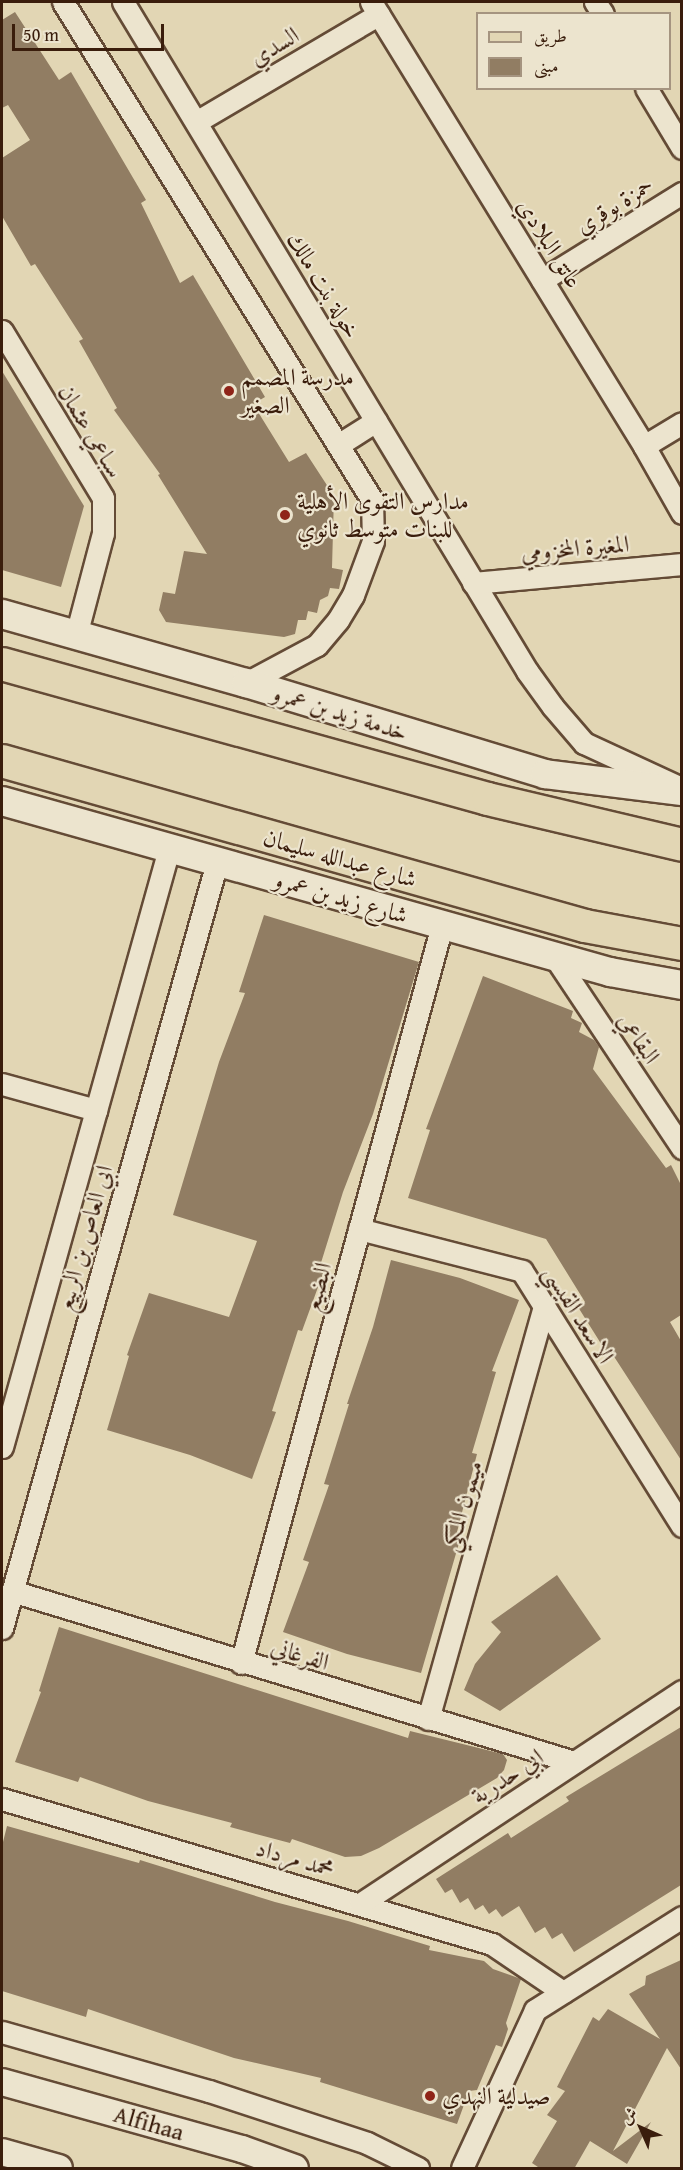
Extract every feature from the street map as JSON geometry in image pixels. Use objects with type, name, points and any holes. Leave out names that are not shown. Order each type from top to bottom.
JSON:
[{"type":"main road","name":"خدمة زيد بن عمرو","points":[[2,614],[246,683],[545,774],[681,789]]},
{"type":"main road","points":[[2,664],[488,798],[681,845]]},
{"type":"main road","name":"شارع عبدالله سليمان","points":[[2,760],[585,926],[681,944]]},
{"type":"main road","name":"شارع زيد بن عمرو","points":[[2,801],[610,972],[681,985]]},
{"type":"street","points":[[63,2],[372,500],[373,541],[353,595],[317,645],[246,683]]},
{"type":"street","name":"خولة بنت مالك","points":[[123,2],[473,583],[527,671],[553,708],[584,743],[681,789]]},
{"type":"street","name":"السدي","points":[[196,122],[375,8]]},
{"type":"street","name":"عاتق البلادي","points":[[375,8],[644,446],[681,513]]},
{"type":"street","points":[[647,90],[681,148]]},
{"type":"street","name":"حمزة بوقري","points":[[542,280],[681,193]]},
{"type":"street","name":"سباعي عثمان","points":[[4,339],[103,498],[103,533],[76,635]]},
{"type":"street","points":[[338,445],[376,421]]},
{"type":"street","points":[[644,446],[681,423]]},
{"type":"street","name":"المغيرة المخزومي","points":[[473,583],[681,564]]},
{"type":"street","name":"ابي العاص بن الربيع","points":[[2,1447],[169,849]]},
{"type":"street","name":"ابي العاص بن الربيع","points":[[2,1629],[217,862]]},
{"type":"street","name":"البضيع","points":[[242,1663],[442,925]]},
{"type":"street","name":"البقاعي","points":[[554,956],[681,1148]]},
{"type":"street","points":[[2,1083],[96,1110]]},
{"type":"street","name":"الاسعد القيسي","points":[[359,1229],[522,1270],[681,1526]]},
{"type":"street","name":"ميمون المكي","points":[[429,1719],[544,1306]]},
{"type":"street","name":"الفرغاني","points":[[12,1591],[242,1663],[574,1762]]},
{"type":"street","name":"ابي حدرية","points":[[360,1904],[681,1691]]},
{"type":"street","name":"محمد مرداد","points":[[2,1799],[492,1944],[563,1992]]},
{"type":"street","points":[[462,2169],[535,2010],[681,1917]]},
{"type":"street","points":[[2,2032],[209,2091],[367,2143],[418,2169]]},
{"type":"street","name":"Alfihaa","points":[[2,2082],[259,2162],[296,2169]]},
{"type":"street","points":[[2,2152],[59,2169]]},
{"type":"building","points":[[15,12],[59,80],[71,72],[146,200],[141,203],[180,283],[193,275],[265,397],[253,404],[289,462],[306,453],[334,496],[332,568],[343,570],[339,589],[330,588],[328,596],[320,600],[317,613],[308,611],[306,620],[298,620],[295,634],[284,637],[166,622],[159,610],[163,592],[175,594],[184,551],[207,554],[158,475],[160,474],[114,410],[117,408],[79,341],[83,339],[35,264],[31,266],[2,216],[2,158],[30,140],[8,105],[2,108],[2,20]]},
{"type":"building","points":[[2,371],[84,506],[61,587],[2,570]]},
{"type":"building","points":[[264,915],[419,962],[373,1114],[343,1192],[320,1266],[325,1268],[302,1331],[298,1330],[272,1411],[276,1412],[252,1479],[190,1455],[107,1430],[129,1356],[127,1355],[149,1293],[229,1317],[257,1241],[173,1215],[219,1062],[245,993],[239,992]]},
{"type":"building","points":[[483,976],[573,1011],[571,1018],[582,1023],[579,1032],[594,1040],[599,1047],[593,1069],[666,1168],[671,1165],[681,1185],[681,1315],[670,1322],[681,1341],[681,1460],[613,1355],[610,1358],[578,1307],[585,1302],[546,1239],[408,1198],[430,1130],[426,1129]]},
{"type":"building","points":[[391,1260],[460,1278],[519,1300],[492,1371],[496,1372],[472,1453],[477,1454],[457,1532],[462,1533],[421,1673],[347,1654],[283,1632],[309,1562],[303,1560],[329,1485],[324,1484],[349,1404],[347,1404],[373,1327]]},
{"type":"building","points":[[557,1575],[601,1639],[500,1711],[464,1690],[475,1664],[501,1632],[491,1622]]},
{"type":"building","points":[[59,1627],[408,1738],[410,1731],[503,1754],[507,1760],[504,1770],[497,1778],[379,1848],[361,1856],[345,1857],[292,1839],[290,1843],[230,1827],[232,1823],[148,1801],[80,1777],[78,1782],[15,1762],[41,1692],[39,1691]]},
{"type":"building","points":[[681,1727],[681,1885],[574,1952],[562,1933],[552,1939],[545,1927],[535,1933],[519,1906],[502,1917],[496,1909],[489,1914],[483,1905],[475,1910],[468,1898],[460,1903],[452,1889],[445,1893],[436,1879],[508,1833],[511,1838],[569,1801],[566,1797]]},
{"type":"building","points":[[7,1826],[139,1863],[140,1860],[275,1902],[348,1921],[430,1946],[429,1950],[484,1961],[493,1969],[521,1979],[506,2023],[508,2029],[502,2047],[496,2045],[477,2090],[469,2091],[457,2124],[320,2082],[321,2078],[234,2058],[88,2009],[86,2017],[2,1991],[2,1846]]},
{"type":"building","points":[[681,1960],[681,2069],[667,2048],[613,2151],[651,2122],[627,2164],[590,2141],[574,2169],[541,2169],[532,2163],[557,2121],[547,2115],[565,2091],[557,2087],[593,2017],[599,2021],[608,2009],[660,2039],[629,1994],[645,1985],[646,1976]]},
{"type":"place","name":"مدرسة المصمم الصغير","points":[[229,391]]},
{"type":"place","name":"مدارس التقوى الأهلية للبنات متوسط ثانوي","points":[[285,515]]},
{"type":"place","name":"صيدلية النهدي","points":[[430,2096]]}]
